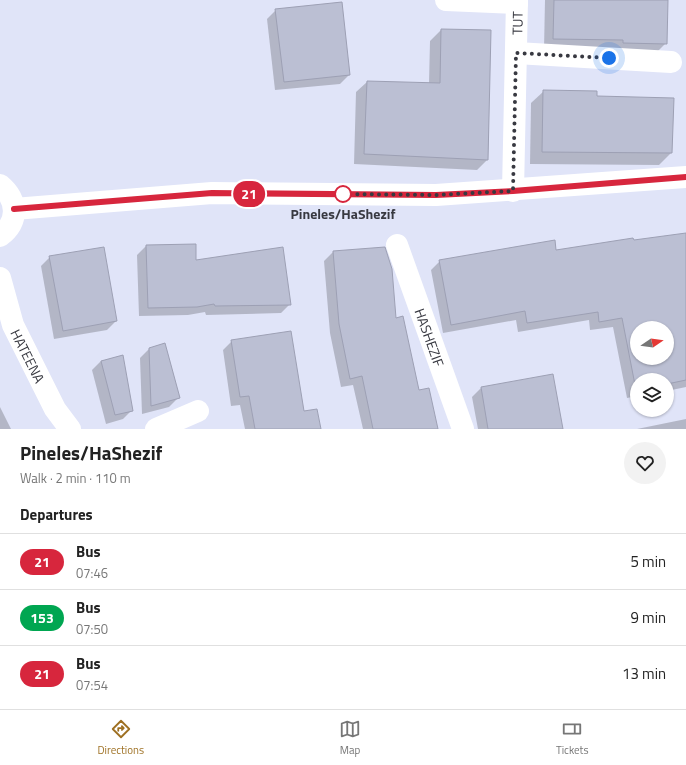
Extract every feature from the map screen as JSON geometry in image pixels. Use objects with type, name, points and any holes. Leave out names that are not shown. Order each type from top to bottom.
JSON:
[{"type":"street","points":[[446,0],[517,2]]},
{"type":"street","name":"TUT","points":[[513,191],[517,2]]},
{"type":"street","points":[[516,53],[671,62]]},
{"type":"street","points":[[14,209],[212,193],[436,195],[513,191],[686,177]]},
{"type":"street","points":[[0,185],[7,191],[12,199],[14,209],[11,226],[0,236]]},
{"type":"street","name":"HASHEZIF","points":[[398,246],[464,429]]},
{"type":"street","name":"HATEENA","points":[[0,278],[13,325],[55,409],[70,429]]},
{"type":"street","points":[[156,429],[198,411]]},
{"type":"building","points":[[554,0],[668,0],[667,44],[623,43],[623,40],[553,39]]},
{"type":"building","points":[[342,2],[350,75],[284,82],[275,9]]},
{"type":"building","points":[[441,29],[491,30],[488,160],[364,154],[367,81],[440,83]]},
{"type":"building","points":[[543,90],[597,91],[597,96],[674,98],[672,153],[542,152]]},
{"type":"building","points":[[686,233],[686,380],[674,383],[674,373],[633,373],[631,365],[674,365],[674,321],[630,321],[630,359],[622,318],[599,322],[598,312],[527,323],[525,311],[451,325],[439,260],[555,240],[556,250],[633,238],[634,240]]},
{"type":"building","points":[[196,244],[196,260],[283,247],[291,305],[215,306],[214,304],[197,307],[148,308],[146,245]]},
{"type":"building","points":[[104,247],[117,321],[63,331],[49,256]]},
{"type":"building","points":[[385,247],[392,269],[396,318],[403,316],[419,390],[429,388],[438,429],[373,429],[362,376],[350,379],[339,324],[333,251]]},
{"type":"building","points":[[291,331],[304,411],[317,409],[321,429],[255,429],[249,396],[240,397],[231,340]]},
{"type":"building","points":[[165,343],[180,398],[151,406],[149,348]]},
{"type":"building","points":[[123,355],[133,411],[115,415],[101,361]]},
{"type":"building","points":[[553,374],[563,429],[488,429],[481,387]]},
{"type":"bus line","name":"21","points":[[14,209],[212,193],[436,195],[513,191],[686,177]]},
{"type":"place","name":"Pineles/HaShezif","points":[[343,194]]},
{"type":"route","points":[[343,194],[436,195],[513,191],[516,53],[609,58]]}]
